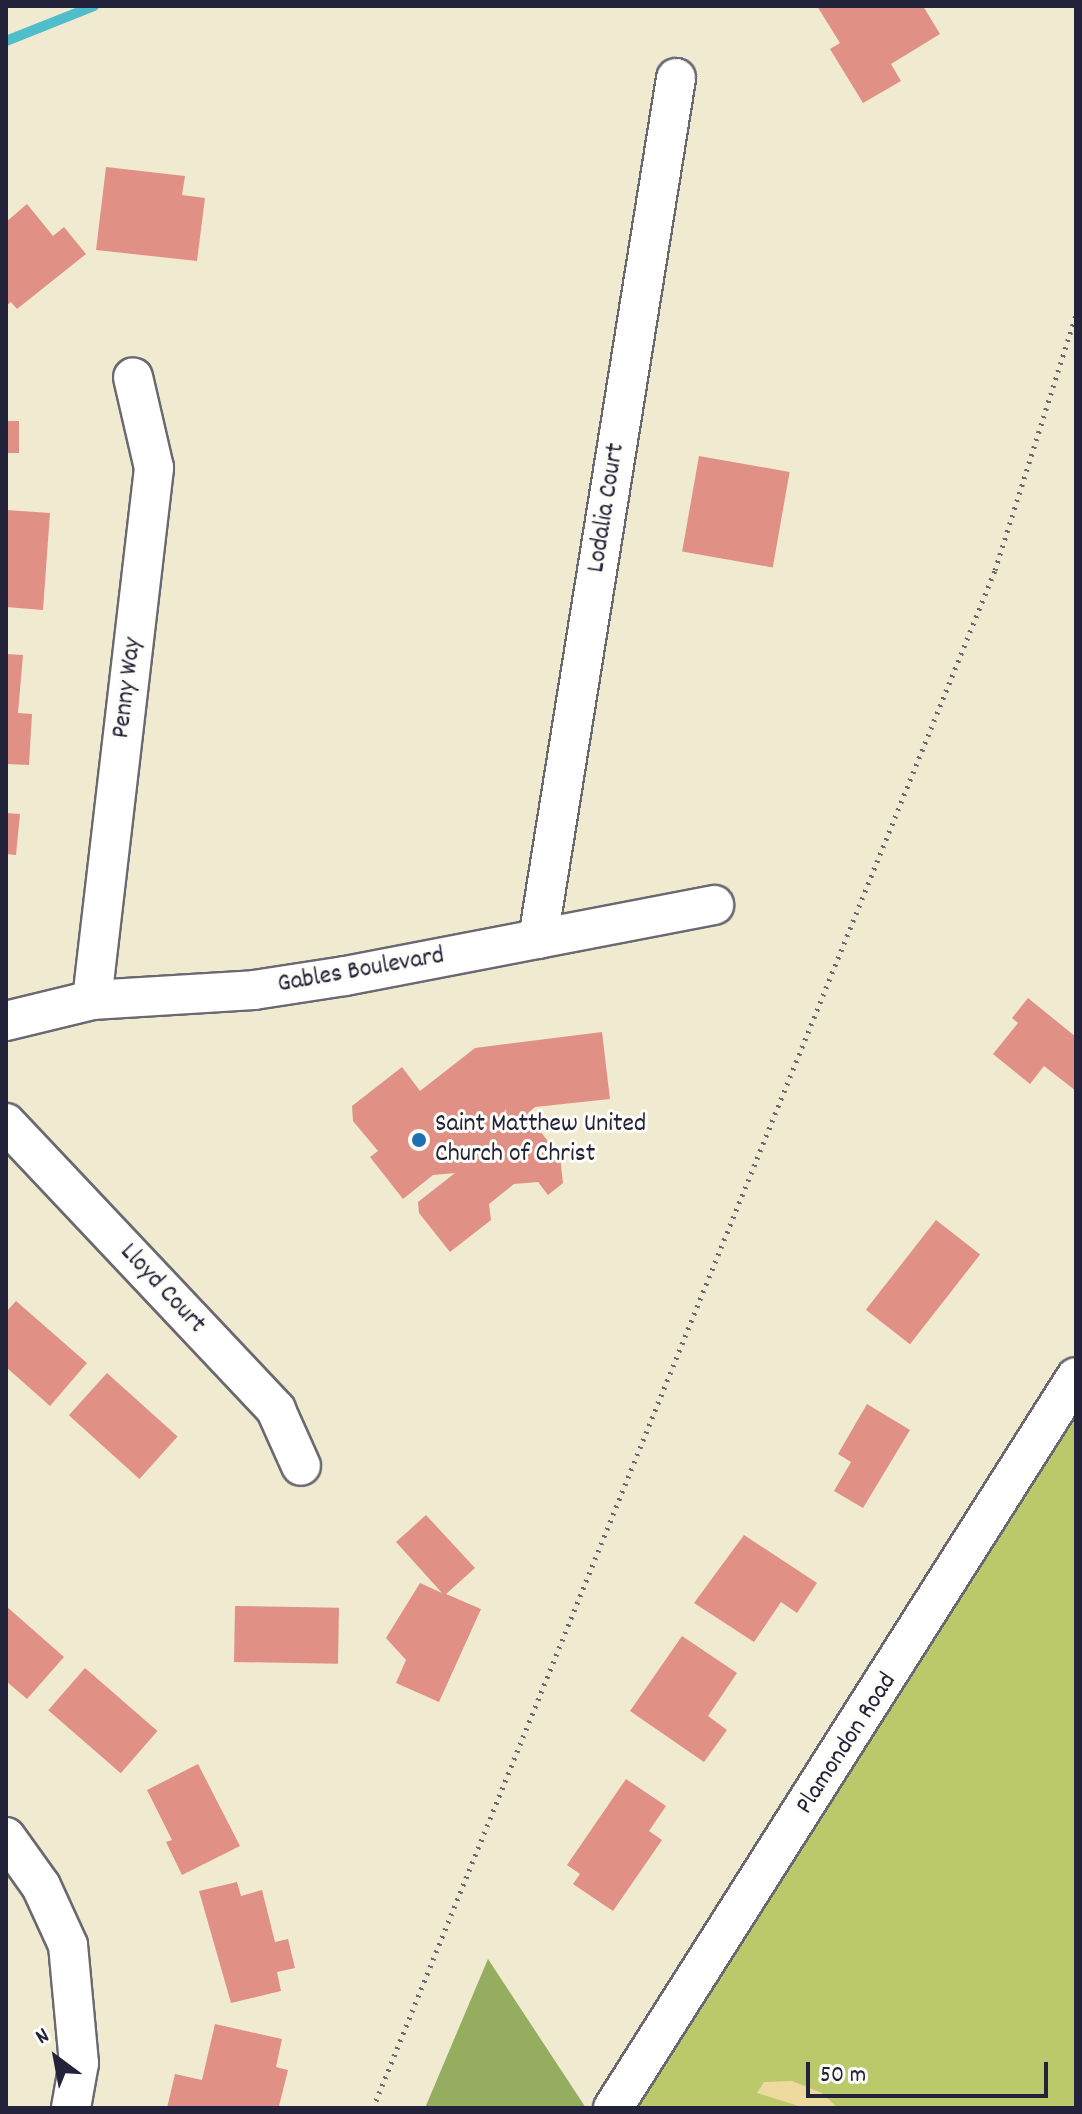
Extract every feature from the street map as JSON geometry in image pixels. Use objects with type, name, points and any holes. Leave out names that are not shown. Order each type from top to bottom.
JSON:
[{"type":"street","name":"Lodalia Court","points":[[538,939],[676,78]]},
{"type":"street","name":"Penny Way","points":[[92,1000],[154,468],[133,377]]},
{"type":"street","name":"Gables Boulevard","points":[[6,1021],[92,1000],[254,990],[714,905]]},
{"type":"street","name":"Lloyd Court","points":[[6,1123],[276,1410],[301,1466]]},
{"type":"street","name":"Plamondon Road","points":[[613,2108],[1076,1377]]},
{"type":"street","points":[[6,1837],[41,1886],[68,1945],[79,2063],[71,2108]]},
{"type":"path","points":[[373,2108],[995,570],[1076,314]]},
{"type":"green space","points":[[1076,1411],[1076,2108],[638,2108]]},
{"type":"green space","points":[[488,1959],[586,2108],[425,2108]]},
{"type":"sand","points":[[792,2081],[822,2093],[838,2108],[805,2108],[757,2093],[764,2082]]},
{"type":"building","points":[[817,6],[923,6],[940,34],[891,64],[901,81],[863,103],[830,49],[840,43]]},
{"type":"building","points":[[106,167],[185,176],[182,195],[205,198],[197,261],[96,250]]},
{"type":"building","points":[[27,204],[53,236],[64,227],[86,254],[17,309],[11,302],[6,306],[6,222]]},
{"type":"building","points":[[6,421],[19,421],[19,453],[6,453]]},
{"type":"building","points":[[699,456],[790,472],[773,568],[682,552]]},
{"type":"building","points":[[6,510],[50,513],[43,610],[6,607]]},
{"type":"building","points":[[6,654],[23,655],[18,713],[32,714],[29,765],[6,764]]},
{"type":"building","points":[[6,813],[20,814],[16,855],[6,854]]},
{"type":"building","points":[[1028,998],[1076,1037],[1076,1091],[1044,1066],[1030,1084],[993,1054],[1018,1023],[1012,1018]]},
{"type":"building","points":[[602,1032],[610,1099],[535,1107],[527,1114],[560,1157],[563,1183],[548,1195],[538,1182],[514,1184],[489,1204],[491,1220],[450,1252],[419,1213],[418,1202],[455,1173],[433,1175],[403,1199],[370,1157],[378,1151],[353,1121],[352,1106],[402,1067],[420,1091],[475,1048]]},
{"type":"building","points":[[936,1220],[980,1254],[910,1344],[866,1310]]},
{"type":"building","points":[[16,1301],[87,1363],[50,1406],[6,1367],[6,1312]]},
{"type":"building","points":[[107,1373],[178,1437],[139,1479],[69,1415]]},
{"type":"building","points":[[867,1404],[910,1430],[863,1508],[834,1491],[851,1462],[838,1454]]},
{"type":"building","points":[[426,1515],[475,1568],[446,1594],[481,1609],[439,1702],[396,1683],[406,1660],[386,1638],[420,1583],[442,1593],[396,1542]]},
{"type":"building","points":[[744,1535],[817,1583],[797,1613],[781,1602],[754,1642],[694,1603]]},
{"type":"building","points":[[6,1606],[64,1657],[27,1699],[6,1681]]},
{"type":"building","points":[[235,1606],[339,1608],[338,1664],[234,1662]]},
{"type":"building","points":[[682,1636],[737,1673],[708,1716],[727,1730],[704,1762],[630,1711]]},
{"type":"building","points":[[85,1668],[157,1731],[121,1773],[48,1710]]},
{"type":"building","points":[[198,1764],[240,1846],[182,1875],[166,1842],[172,1840],[147,1790]]},
{"type":"building","points":[[626,1779],[666,1806],[649,1831],[662,1840],[613,1911],[573,1884],[580,1874],[567,1865]]},
{"type":"building","points":[[237,1882],[241,1896],[262,1890],[275,1942],[288,1939],[295,1968],[277,1972],[281,1991],[231,2003],[199,1891]]},
{"type":"building","points":[[215,2024],[282,2039],[276,2067],[288,2070],[279,2106],[167,2108],[175,2074],[202,2080]]},
{"type":"waterway","points":[[6,41],[94,6]]},
{"type":"place","name":"Saint Matthew United Church of Christ","points":[[419,1140]]}]
